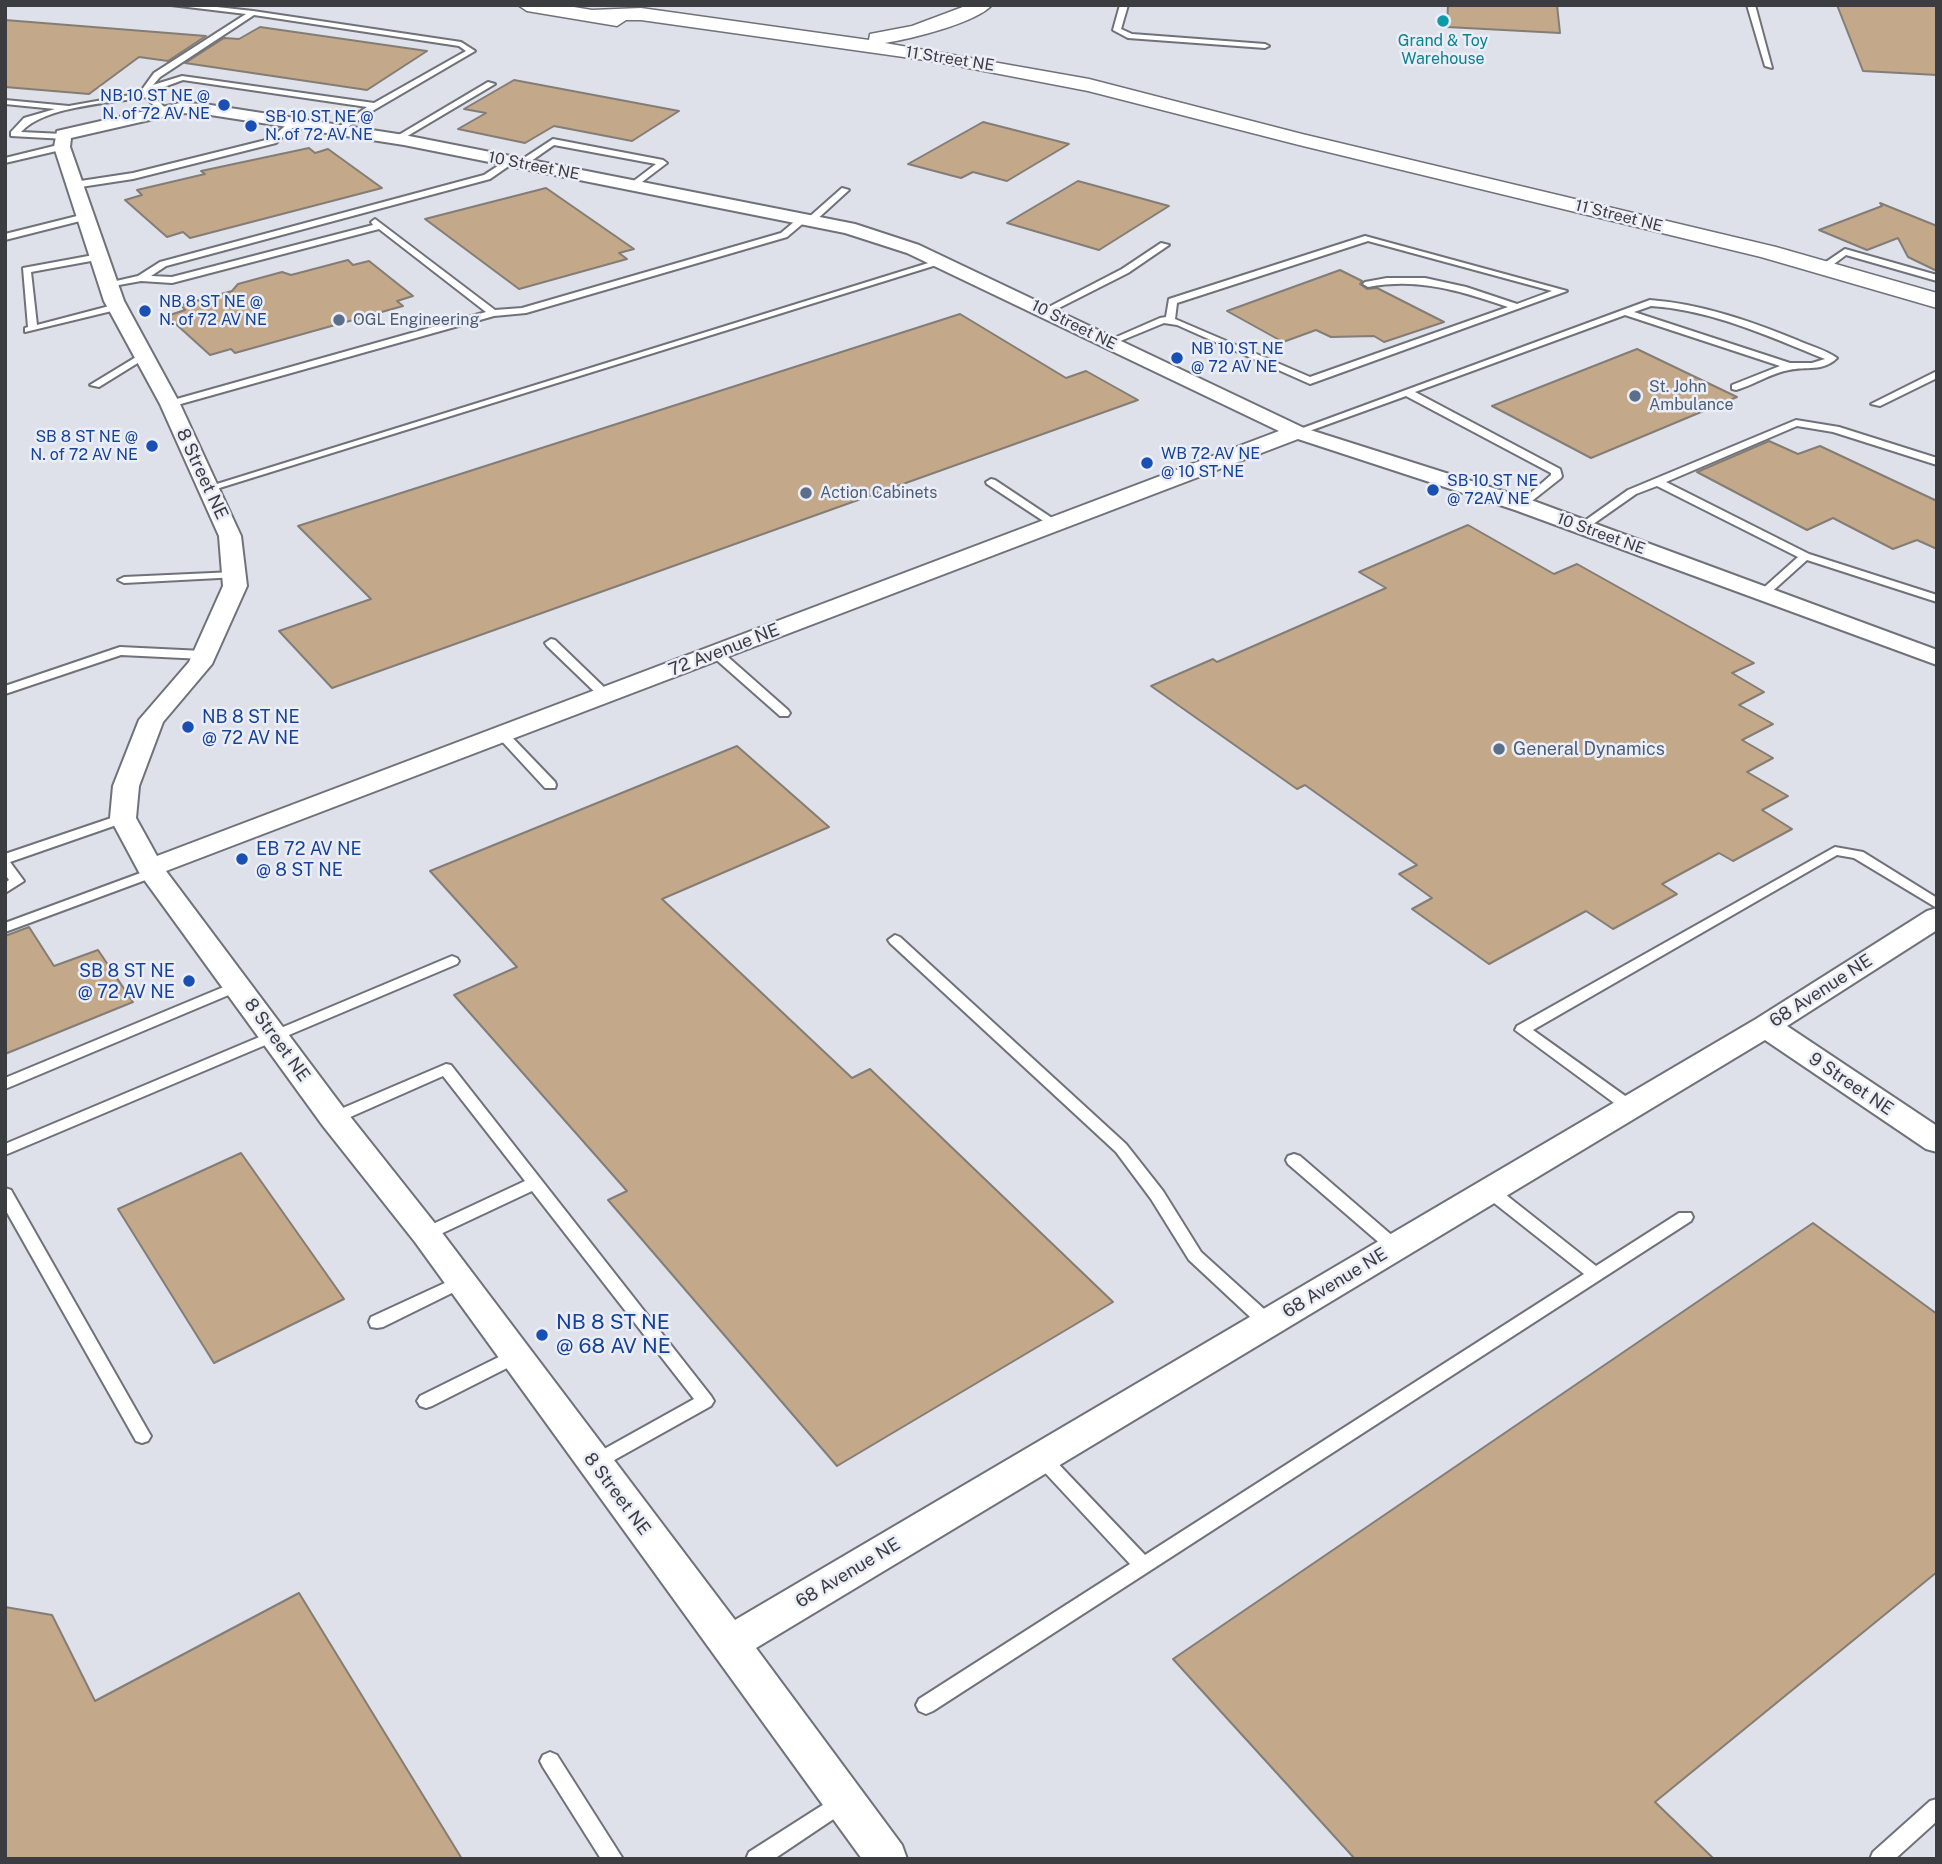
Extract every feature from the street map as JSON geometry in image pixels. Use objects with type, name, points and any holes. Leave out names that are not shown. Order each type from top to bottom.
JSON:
[{"type":"street","name":"11 Street NE","points":[[527,5],[1058,78],[1768,252],[1937,302]]},
{"type":"street","name":"11 Street NE","points":[[596,15],[641,14],[816,38],[1299,139]]},
{"type":"street","points":[[816,38],[873,39],[905,35],[985,14]]},
{"type":"street","points":[[924,60],[985,14]]},
{"type":"street","points":[[987,47],[999,55],[1058,78]]},
{"type":"street","points":[[62,140],[172,110]]},
{"type":"street","name":"10 Street NE","points":[[172,110],[294,123],[396,139],[849,228],[913,249],[1297,432],[1523,505],[1937,659]]},
{"type":"street","name":"8 Street NE","points":[[62,140],[74,185],[117,307],[170,404],[230,536],[234,575],[235,586],[200,663],[152,720],[126,786],[124,818],[152,870],[334,1118],[426,1234],[730,1643],[887,1859]]},
{"type":"street","name":"72 Avenue NE","points":[[152,870],[1297,432]]},
{"type":"street","name":"68 Avenue NE","points":[[730,1643],[1766,1026],[1937,917]]},
{"type":"street","name":"9 Street NE","points":[[1766,1026],[1937,1141]]},
{"type":"lane","points":[[175,5],[253,13],[461,44],[471,51],[340,130]]},
{"type":"lane","points":[[1124,5],[1116,30],[1131,36],[1265,46]]},
{"type":"lane","points":[[1751,5],[1769,66]]},
{"type":"lane","points":[[147,93],[157,75],[253,13]]},
{"type":"lane","points":[[62,140],[14,134],[27,120],[69,108],[147,93],[182,78],[377,106]]},
{"type":"lane","points":[[396,139],[491,84]]},
{"type":"lane","points":[[147,93],[172,110]]},
{"type":"lane","points":[[5,102],[69,108]]},
{"type":"lane","points":[[74,185],[133,176],[273,141],[294,123]]},
{"type":"lane","points":[[5,161],[62,140]]},
{"type":"lane","points":[[141,278],[163,264],[487,177],[553,142],[663,163],[635,185]]},
{"type":"lane","points":[[170,404],[493,313],[523,311],[784,235],[845,190]]},
{"type":"lane","points":[[360,211],[493,313]]},
{"type":"lane","points":[[5,237],[85,217]]},
{"type":"lane","points":[[108,284],[141,278],[172,280],[380,226]]},
{"type":"lane","points":[[1110,342],[1163,320],[1170,321],[1179,322],[1310,381],[1562,290],[1368,238],[1172,301],[1170,321]]},
{"type":"lane","points":[[1045,311],[1125,271],[1164,245]]},
{"type":"lane","points":[[1823,268],[1845,252],[1937,278]]},
{"type":"lane","points":[[99,257],[26,270],[31,329],[117,307]]},
{"type":"lane","points":[[209,488],[941,262]]},
{"type":"lane","points":[[1368,284],[1409,277],[1451,286],[1518,307]]},
{"type":"lane","points":[[1297,432],[1624,312],[1650,303],[1674,303],[1768,333],[1832,358],[1826,363],[1806,367],[1789,366],[1624,312]]},
{"type":"lane","points":[[95,385],[144,356]]},
{"type":"lane","points":[[1736,387],[1789,366]]},
{"type":"lane","points":[[1875,404],[1937,374]]},
{"type":"lane","points":[[1406,392],[1556,471],[1558,476],[1523,505]]},
{"type":"lane","points":[[1582,527],[1632,492],[1796,423],[1835,429],[1937,462]]},
{"type":"lane","points":[[991,482],[1055,524]]},
{"type":"lane","points":[[1657,482],[1805,556],[1937,599]]},
{"type":"lane","points":[[1763,594],[1805,556]]},
{"type":"lane","points":[[124,580],[234,575]]},
{"type":"lane","points":[[551,643],[605,695]]},
{"type":"lane","points":[[5,690],[120,651],[203,655]]},
{"type":"lane","points":[[716,653],[784,713]]},
{"type":"lane","points":[[502,734],[550,785]]},
{"type":"lane","points":[[5,859],[124,818]]},
{"type":"lane","points":[[1630,1107],[1522,1030],[1835,851],[1857,855],[1937,904]]},
{"type":"lane","points":[[5,864],[16,881],[5,890]]},
{"type":"lane","points":[[5,928],[152,870]]},
{"type":"lane","points":[[895,940],[1121,1148],[1157,1195],[1195,1256],[1268,1323]]},
{"type":"lane","points":[[5,1150],[452,961]]},
{"type":"lane","points":[[5,1084],[238,986]]},
{"type":"lane","points":[[334,1118],[446,1069],[705,1401],[594,1463]]},
{"type":"lane","points":[[1294,1160],[1396,1248]]},
{"type":"lane","points":[[426,1234],[535,1183]]},
{"type":"lane","points":[[1490,1191],[1595,1274]]},
{"type":"lane","points":[[5,1194],[142,1436]]},
{"type":"lane","points":[[926,1705],[1685,1217]]},
{"type":"lane","points":[[377,1322],[460,1282]]},
{"type":"lane","points":[[426,1401],[515,1356]]},
{"type":"lane","points":[[1042,1458],[1143,1565]]},
{"type":"lane","points":[[550,1761],[613,1859]]},
{"type":"lane","points":[[756,1859],[845,1801]]},
{"type":"lane","points":[[1880,1859],[1937,1808]]},
{"type":"building","points":[[1448,5],[1557,5],[1560,33],[1447,27]]},
{"type":"building","points":[[1837,5],[1937,5],[1937,75],[1863,71]]},
{"type":"building","points":[[5,20],[206,36],[168,61],[139,57],[89,94],[5,87]]},
{"type":"building","points":[[260,27],[427,51],[367,90],[185,63],[224,38],[239,39]]},
{"type":"building","points":[[514,80],[679,111],[632,141],[554,126],[525,143],[458,129],[486,113],[464,109]]},
{"type":"building","points":[[983,122],[1069,144],[1007,181],[973,172],[961,178],[908,164]]},
{"type":"building","points":[[309,148],[315,153],[328,149],[382,188],[190,238],[183,232],[167,237],[125,200],[142,195],[137,190],[205,174],[201,171]]},
{"type":"building","points":[[1078,181],[1169,206],[1099,250],[1007,223]]},
{"type":"building","points":[[546,188],[634,249],[619,253],[627,259],[519,289],[425,219]]},
{"type":"building","points":[[1880,203],[1937,226],[1937,271],[1908,257],[1898,238],[1867,250],[1819,230],[1882,206]]},
{"type":"building","points":[[348,260],[353,265],[369,261],[413,296],[397,301],[403,306],[235,353],[231,349],[210,355],[167,316],[185,310],[181,305],[232,291],[238,284],[282,272],[291,275]]},
{"type":"building","points":[[1340,270],[1362,281],[1360,284],[1367,289],[1377,288],[1444,322],[1384,342],[1374,336],[1331,337],[1316,330],[1283,342],[1227,311]]},
{"type":"building","points":[[960,314],[1066,378],[1086,371],[1138,400],[332,688],[279,631],[371,599],[298,526]]},
{"type":"building","points":[[1637,349],[1737,397],[1591,458],[1492,406]]},
{"type":"building","points":[[1769,441],[1798,454],[1820,446],[1937,501],[1937,549],[1917,540],[1893,549],[1833,518],[1807,530],[1697,472]]},
{"type":"building","name":"General Dynamics","points":[[1468,525],[1554,574],[1577,564],[1754,663],[1732,673],[1764,692],[1739,705],[1773,724],[1742,740],[1773,758],[1747,772],[1788,796],[1762,810],[1792,829],[1733,861],[1719,853],[1662,884],[1677,894],[1613,929],[1586,911],[1489,964],[1412,909],[1432,898],[1399,874],[1417,865],[1305,785],[1297,789],[1151,686],[1213,659],[1217,662],[1386,588],[1359,572]]},
{"type":"building","points":[[737,746],[829,827],[662,899],[852,1078],[870,1069],[1113,1302],[837,1466],[608,1200],[627,1191],[454,995],[517,967],[430,871]]},
{"type":"building","points":[[29,927],[54,966],[98,950],[133,1002],[5,1054],[5,936]]},
{"type":"building","points":[[241,1153],[344,1299],[214,1363],[118,1209]]},
{"type":"building","points":[[1813,1223],[1937,1314],[1937,1572],[1655,1802],[1714,1859],[1355,1859],[1173,1659]]},
{"type":"building","points":[[299,1593],[462,1859],[5,1859],[5,1607],[52,1615],[95,1701]]},
{"type":"place","name":"Grand & Toy Warehouse","points":[[1443,21]]},
{"type":"place","name":"NB 10 ST NE @ N. of 72 AV NE","points":[[224,105]]},
{"type":"place","name":"SB 10 ST NE @ N. of 72 AV NE","points":[[251,126]]},
{"type":"place","name":"NB 8 ST NE @ N. of 72 AV NE","points":[[145,311]]},
{"type":"place","name":"OGL Engineering","points":[[339,320]]},
{"type":"place","name":"NB 10 ST NE @ 72 AV NE","points":[[1177,358]]},
{"type":"place","name":"St. John Ambulance","points":[[1635,396]]},
{"type":"place","name":"SB 8 ST NE @ N. of 72 AV NE","points":[[152,446]]},
{"type":"place","name":"WB 72 AV NE @ 10 ST NE","points":[[1147,463]]},
{"type":"place","name":"SB 10 ST NE @ 72AV NE","points":[[1433,490]]},
{"type":"place","name":"Action Cabinets","points":[[806,493]]},
{"type":"place","name":"NB 8 ST NE @ 72 AV NE","points":[[188,727]]},
{"type":"place","name":"General Dynamics","points":[[1499,749]]},
{"type":"place","name":"EB 72 AV NE @ 8 ST NE","points":[[242,859]]},
{"type":"place","name":"SB 8 ST NE @ 72 AV NE","points":[[189,981]]},
{"type":"place","name":"NB 8 ST NE @ 68 AV NE","points":[[542,1335]]}]
